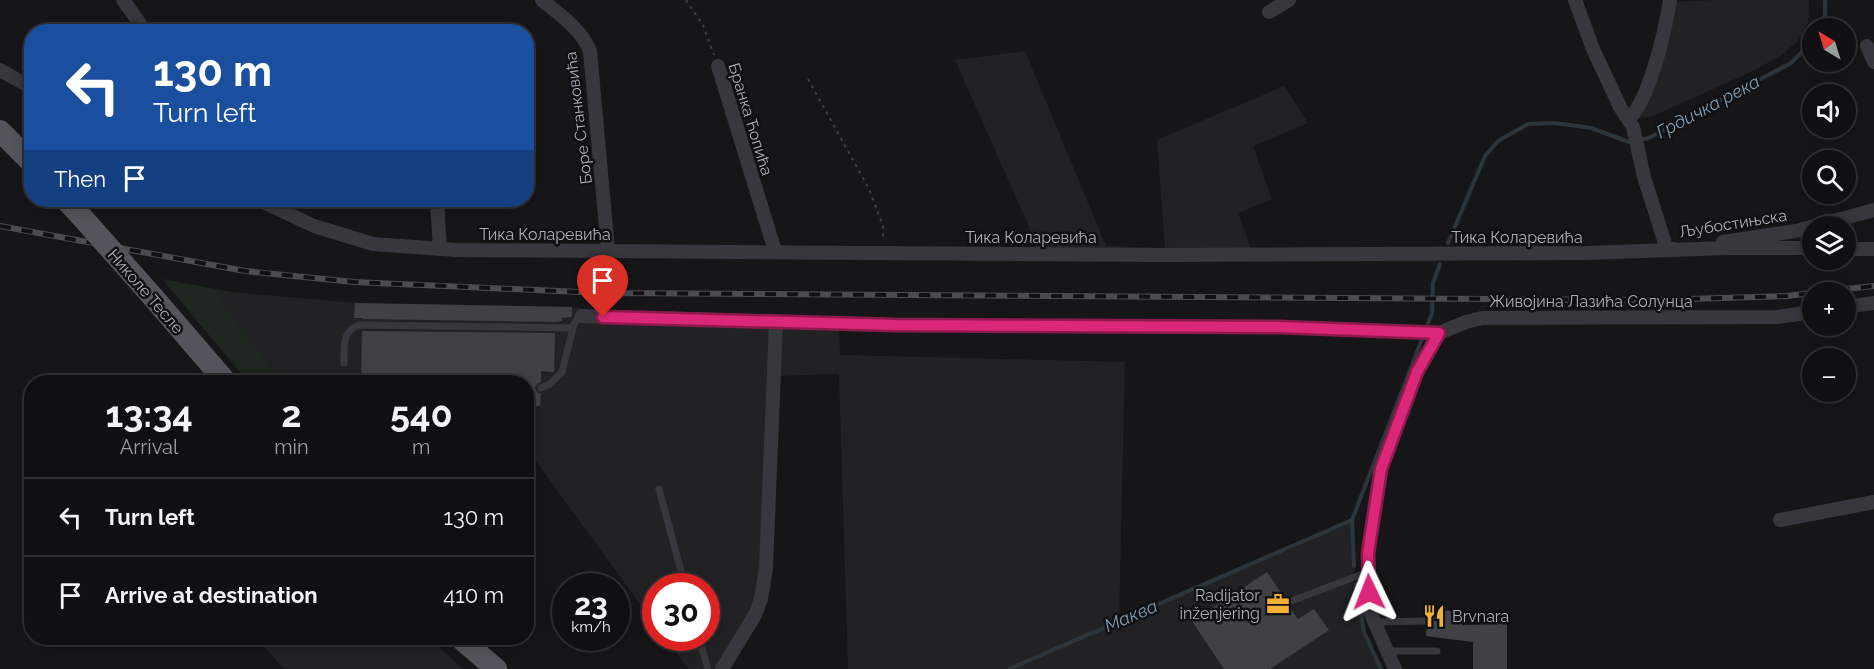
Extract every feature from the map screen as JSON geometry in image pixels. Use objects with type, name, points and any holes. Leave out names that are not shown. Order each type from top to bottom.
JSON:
[{"type":"main road","points":[[0,131],[24,155]]},
{"type":"main road","name":"Николе Тесле","points":[[73,207],[220,375]]},
{"type":"main road","points":[[468,645],[496,669]]},
{"type":"street","points":[[123,0],[140,24]]},
{"type":"street","name":"Боре Станковића","points":[[542,0],[568,22],[587,44],[590,51],[608,250]]},
{"type":"street","points":[[1269,12],[1289,0]]},
{"type":"street","points":[[1575,0],[1593,49],[1636,135],[1637,150],[1665,250]]},
{"type":"street","points":[[1628,119],[1634,114],[1643,96],[1657,56],[1670,0]]},
{"type":"street","points":[[1867,46],[1874,62]]},
{"type":"street","name":"Бранка Ћопића","points":[[718,66],[775,251]]},
{"type":"street","points":[[0,70],[24,84]]},
{"type":"street","name":"Тика Коларевића","points":[[274,207],[314,226],[373,244],[440,249],[1170,255],[1574,253],[1802,248]]},
{"type":"street","points":[[437,207],[440,249]]},
{"type":"street","name":"Љубостињска","points":[[1665,250],[1796,231],[1874,210]]},
{"type":"street","points":[[1856,249],[1874,249]]},
{"type":"street","points":[[1856,305],[1874,303]]},
{"type":"street","name":"Живојина Лазића Солунца","points":[[1435,333],[1482,318],[1777,317],[1802,313]]},
{"type":"street","points":[[577,322],[1279,327],[1435,333],[1417,372],[1381,469],[1368,553],[1370,612],[1395,669]]},
{"type":"street","points":[[722,669],[761,599],[766,568],[776,322]]},
{"type":"street","points":[[1780,520],[1874,502]]},
{"type":"lane","points":[[344,363],[345,338],[351,329],[359,325],[577,322],[562,372],[550,384],[541,388]]},
{"type":"lane","points":[[659,489],[682,573]]},
{"type":"lane","points":[[1292,601],[1368,572]]},
{"type":"lane","points":[[1374,622],[1425,621]]},
{"type":"lane","points":[[703,651],[708,669]]},
{"type":"lane","points":[[1386,651],[1437,651]]},
{"type":"path","name":"Бранка Ћопића","points":[[686,0],[703,25],[718,66]]},
{"type":"path","points":[[807,80],[869,189],[883,226],[883,252]]},
{"type":"shaded area","points":[[1809,0],[1808,18],[1802,18],[1802,34],[1798,41],[1780,56],[1755,70],[1651,117],[1628,119],[1639,106],[1670,2]]},
{"type":"shaded area","points":[[1025,51],[1106,246],[1165,248],[1157,140],[1284,86],[1308,123],[1253,146],[1272,199],[1238,213],[1253,254],[1041,254],[955,60]]},
{"type":"shaded area","points":[[162,279],[232,292],[221,302],[278,375],[242,375]]},
{"type":"shaded area","points":[[232,292],[355,303],[582,308],[582,316],[839,324],[840,355],[1125,362],[1119,621],[1352,520],[1353,560],[1361,619],[1364,632],[1381,669],[1009,669],[1064,644],[1004,669],[848,669],[839,374],[774,376],[761,599],[720,669],[688,669],[675,651],[720,651],[720,573],[642,573],[642,607],[630,591],[630,573],[617,573],[534,459],[534,375],[278,375],[221,302]]},
{"type":"shaded area","points":[[262,645],[437,645],[463,669],[284,669]]},
{"type":"building","points":[[355,303],[572,307],[572,317],[562,318],[562,321],[555,322],[363,319],[354,318]]},
{"type":"building","points":[[362,331],[555,333],[554,372],[541,371],[541,382],[535,388],[541,394],[540,406],[534,406],[534,375],[361,375]]},
{"type":"building","points":[[1267,572],[1298,619],[1314,609],[1329,630],[1270,669],[1224,669],[1192,621]]},
{"type":"building","points":[[1430,608],[1463,613],[1462,625],[1507,624],[1507,669],[1473,669],[1473,642],[1426,636],[1427,626],[1431,621]]},
{"type":"waterway","name":"Грдичка река","points":[[1823,18],[1825,0]]},
{"type":"waterway","name":"Грдичка река","points":[[1448,243],[1485,156],[1498,141],[1528,124],[1555,123],[1591,128],[1629,142],[1649,138],[1791,63],[1802,52]]},
{"type":"waterway","name":"Грдичка река","points":[[1354,566],[1352,520],[1432,313],[1433,283],[1440,264]]},
{"type":"waterway","name":"Маква","points":[[1009,669],[1352,520]]},
{"type":"waterway","points":[[1356,584],[1364,632],[1381,669]]},
{"type":"railway","points":[[0,226],[245,271],[354,282],[602,293],[1654,300],[1802,294]]},
{"type":"railway","points":[[1856,288],[1874,286]]},
{"type":"place","name":"Radijator inženjering","points":[[1278,604]]},
{"type":"place","name":"Brvnara","points":[[1434,616]]},
{"type":"route","points":[[603,317],[895,325],[1279,327],[1439,333],[1417,372],[1381,469],[1368,553],[1369,592]]}]
